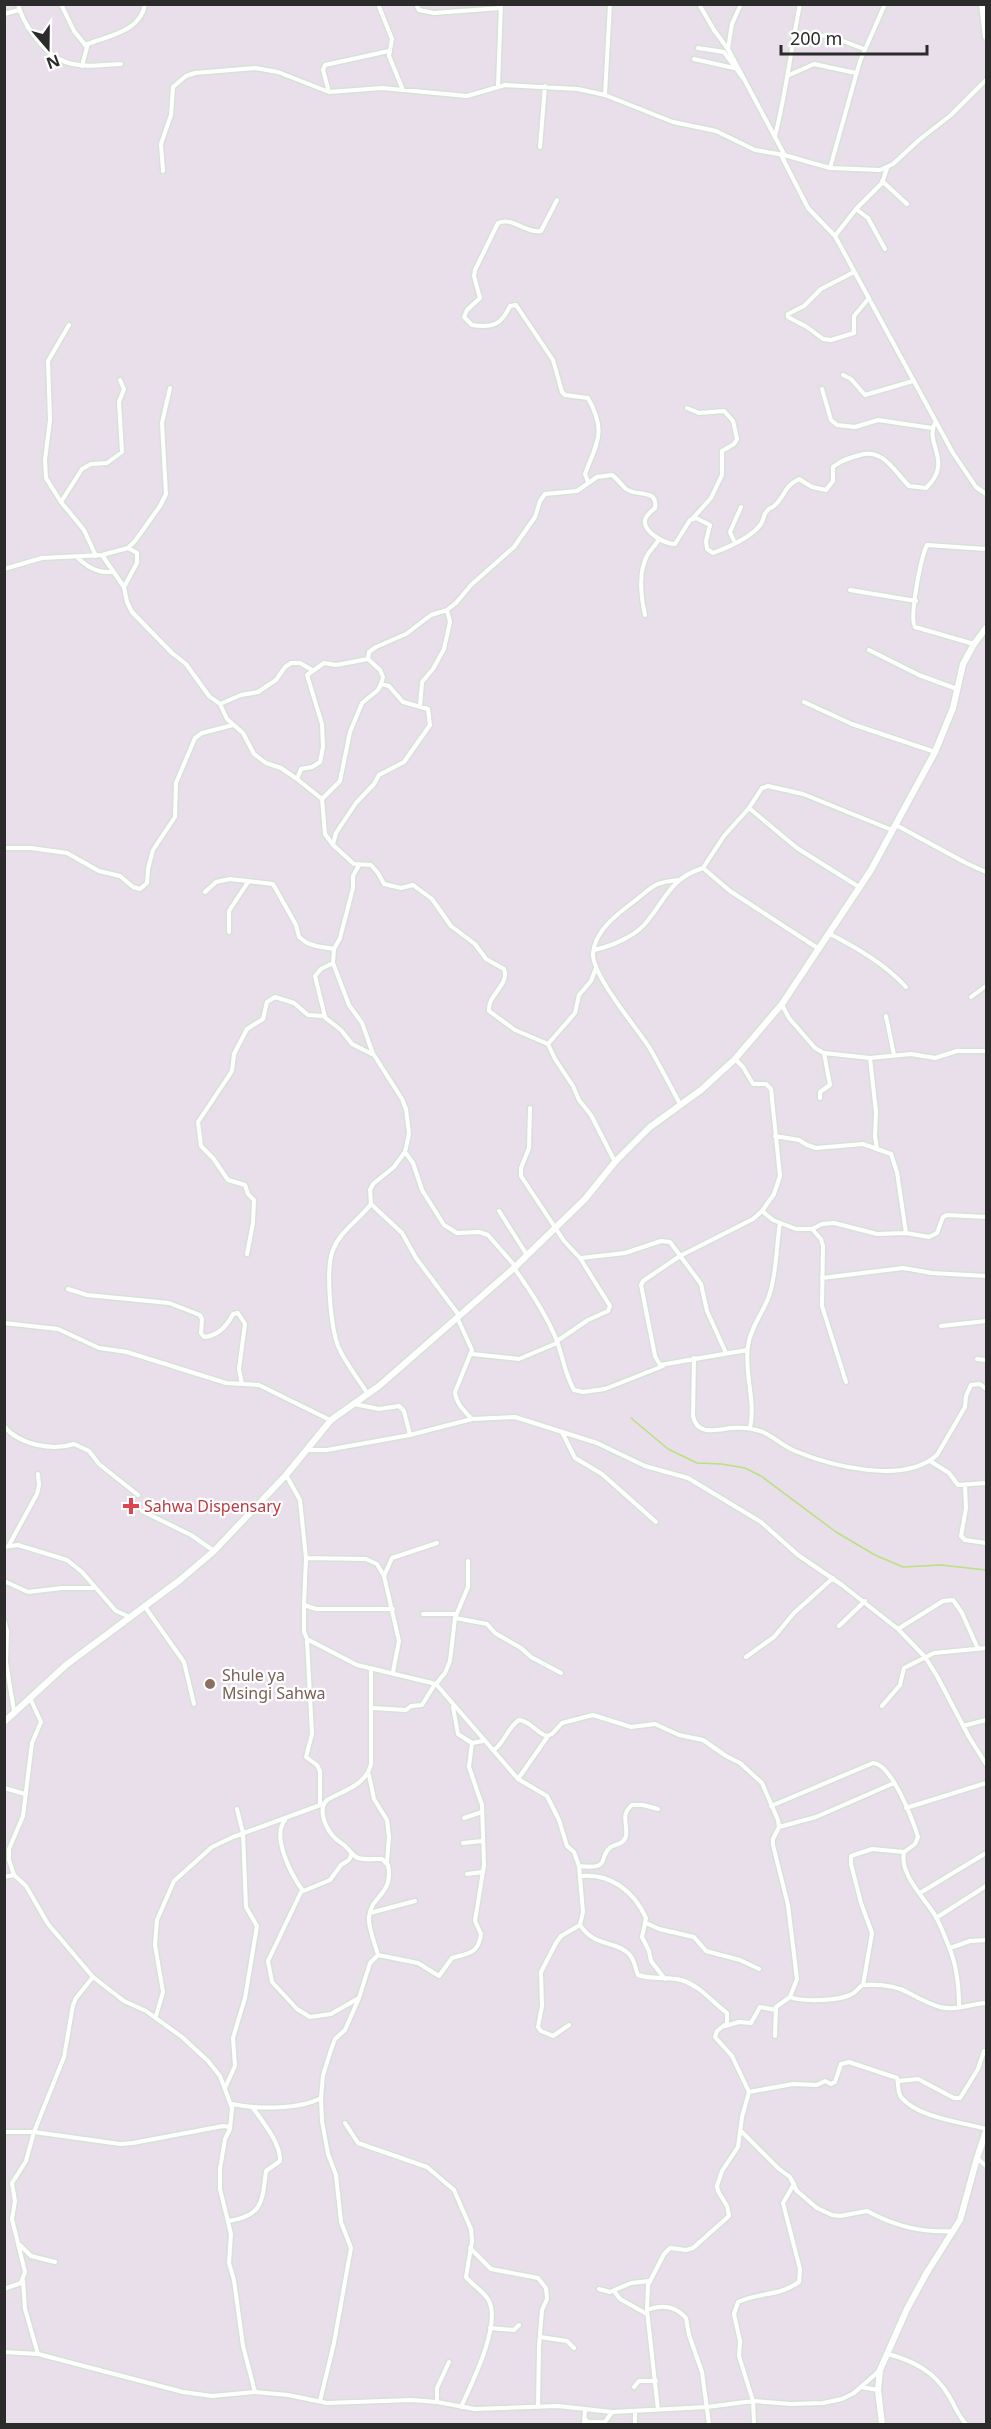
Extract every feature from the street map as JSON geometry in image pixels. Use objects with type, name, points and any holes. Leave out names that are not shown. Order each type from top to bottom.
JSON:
[{"type":"main road","points":[[982,4],[987,37]]},
{"type":"main road","points":[[4,1722],[66,1665],[145,1607],[214,1551],[286,1475],[331,1420],[367,1393],[527,1256],[585,1199],[615,1162],[650,1127],[708,1085],[735,1059],[782,1004],[860,888],[936,752],[953,708],[963,664],[974,644],[987,628]]},
{"type":"main road","points":[[882,2424],[878,2390],[880,2370],[926,2274],[955,2231],[987,2130]]},
{"type":"street","points":[[61,4],[74,31],[87,50],[82,66]]},
{"type":"street","points":[[85,45],[131,28],[141,18],[145,4]]},
{"type":"street","points":[[378,4],[392,39],[388,51],[396,77],[403,90]]},
{"type":"street","points":[[416,4],[419,10],[435,13],[501,6],[498,86]]},
{"type":"street","points":[[605,95],[610,4]]},
{"type":"street","points":[[699,4],[728,49],[775,136],[808,208],[835,236],[935,423],[976,488],[987,494]]},
{"type":"street","points":[[728,49],[732,24],[741,4]]},
{"type":"street","points":[[775,136],[787,90],[787,76],[800,4]]},
{"type":"street","points":[[830,168],[864,49],[885,4]]},
{"type":"street","points":[[4,14],[18,7],[27,25],[45,50],[59,61],[82,66],[121,64]]},
{"type":"street","points":[[794,34],[830,36],[864,49]]},
{"type":"street","points":[[698,48],[724,52],[744,78]]},
{"type":"street","points":[[329,92],[323,70],[326,65],[388,51]]},
{"type":"street","points":[[694,59],[735,68]]},
{"type":"street","points":[[787,76],[814,64],[856,73]]},
{"type":"street","points":[[163,171],[161,144],[171,115],[173,87],[186,76],[229,69],[255,68],[278,72],[329,92],[382,88],[467,96],[498,86],[578,89],[605,95],[673,122],[716,131],[740,144],[830,168],[880,170],[888,168]]},
{"type":"street","points":[[835,236],[882,181],[888,168],[951,115],[987,80]]},
{"type":"street","points":[[540,147],[545,87]]},
{"type":"street","points":[[882,181],[907,204]]},
{"type":"street","points":[[557,200],[541,231],[533,232],[506,221],[498,223],[475,270],[474,276],[480,297],[467,310],[464,317],[472,325],[486,326],[501,322],[506,317],[510,306],[516,305],[553,360],[562,392],[569,396],[588,398],[600,432],[585,474],[588,482]]},
{"type":"street","points":[[856,209],[868,218],[885,249]]},
{"type":"street","points":[[854,272],[821,288],[808,303],[788,314],[788,317],[823,339],[847,336],[854,333],[854,316],[869,298]]},
{"type":"street","points":[[69,325],[48,361],[50,420],[45,471],[48,482],[61,502],[84,530],[99,556],[124,587],[132,612],[186,664],[209,696],[220,704],[227,719],[243,733],[258,758],[281,768],[322,799],[326,834],[333,845],[350,861],[359,865],[371,865],[378,873],[380,881],[388,887],[401,888],[413,885],[432,899],[451,926],[470,938],[486,958],[504,969],[505,979],[489,1004],[489,1011],[515,1030],[548,1044],[579,1100],[591,1115],[615,1162]]},
{"type":"street","points":[[843,375],[851,379],[865,395],[913,381]]},
{"type":"street","points":[[61,502],[82,469],[91,464],[106,463],[122,452],[119,402],[124,389],[120,380]]},
{"type":"street","points":[[4,568],[42,558],[99,556],[128,548],[166,495],[162,423],[171,388]]},
{"type":"street","points":[[822,389],[831,420],[837,425],[855,427],[878,420],[932,428]]},
{"type":"street","points":[[368,659],[371,649],[406,634],[431,615],[447,610],[514,547],[536,517],[543,495],[577,491],[597,477],[612,475],[631,491],[650,494],[656,505],[646,517],[645,523],[648,529],[666,544],[675,544],[693,518],[711,498],[722,475],[722,451],[737,439],[733,421],[724,411],[699,413],[687,408]]},
{"type":"street","points":[[693,518],[710,525],[707,549],[716,552],[755,530],[761,524],[766,511],[777,503],[787,487],[796,481],[800,479],[812,488],[826,490],[833,481],[834,467],[837,464],[867,453],[876,454],[885,459],[909,486],[926,488],[935,478],[938,464],[939,454],[932,428],[935,423]]},
{"type":"street","points":[[735,543],[730,532],[741,507]]},
{"type":"street","points":[[645,615],[641,585],[643,569],[647,556],[659,538]]},
{"type":"street","points":[[974,644],[915,627],[913,623],[921,563],[927,545],[987,549]]},
{"type":"street","points":[[124,587],[138,558],[137,553],[128,548]]},
{"type":"street","points":[[78,557],[85,565],[101,572],[112,572]]},
{"type":"street","points":[[850,590],[916,601]]},
{"type":"street","points":[[420,707],[422,682],[433,669],[444,649],[450,622],[447,610]]},
{"type":"street","points":[[869,651],[918,675],[957,689]]},
{"type":"street","points":[[297,779],[299,771],[316,765],[322,757],[322,724],[313,689],[307,678],[312,670],[324,663],[336,665],[368,659]]},
{"type":"street","points":[[322,799],[340,781],[350,732],[362,703],[378,690],[381,684],[380,670],[368,659]]},
{"type":"street","points":[[220,704],[241,695],[258,692],[276,680],[285,667],[291,663],[300,663],[312,670]]},
{"type":"street","points":[[333,845],[336,833],[356,803],[374,784],[379,775],[404,762],[430,724],[428,710],[403,702],[389,686],[381,684]]},
{"type":"street","points":[[804,702],[852,724],[936,752]]},
{"type":"street","points":[[4,849],[31,848],[67,853],[99,871],[120,876],[134,887],[140,889],[144,887],[147,883],[153,850],[175,817],[179,774],[195,738],[202,733],[233,725]]},
{"type":"street","points":[[593,951],[638,930],[649,919],[668,891],[680,880],[703,868],[724,836],[749,808],[762,788],[774,787],[812,797],[894,827],[987,872]]},
{"type":"street","points":[[749,808],[797,848],[860,888]]},
{"type":"street","points":[[359,865],[353,876],[353,888],[340,938],[334,949],[333,963],[349,1005],[362,1023],[374,1055],[402,1099],[406,1109],[409,1134],[405,1152],[394,1167],[373,1184],[370,1190],[371,1204],[402,1233],[416,1258],[458,1315],[471,1344],[472,1354],[455,1392],[458,1402],[472,1419]]},
{"type":"street","points":[[703,868],[730,891],[819,949]]},
{"type":"street","points":[[206,892],[222,880],[268,883],[275,886],[288,914],[296,925],[299,937],[316,946],[334,949]]},
{"type":"street","points":[[680,880],[664,880],[625,907],[605,928],[593,951],[596,968],[602,981],[649,1048],[680,1104]]},
{"type":"street","points":[[229,932],[229,911],[248,882]]},
{"type":"street","points":[[830,934],[853,946],[895,975],[906,987]]},
{"type":"street","points":[[325,1017],[315,976],[321,969],[333,963]]},
{"type":"street","points":[[548,1044],[575,1012],[579,995],[586,984],[591,981],[596,968]]},
{"type":"street","points":[[971,996],[987,986]]},
{"type":"street","points":[[247,1254],[254,1223],[254,1200],[244,1185],[228,1180],[213,1158],[201,1146],[198,1122],[232,1071],[234,1054],[247,1029],[263,1019],[266,1005],[270,998],[275,997],[290,1001],[308,1015],[325,1017],[341,1030],[352,1044],[374,1055]]},
{"type":"street","points":[[782,1004],[789,1018],[815,1048],[824,1053],[870,1058],[911,1054],[934,1058],[957,1051],[987,1051]]},
{"type":"street","points":[[886,1016],[894,1055]]},
{"type":"street","points":[[820,1098],[820,1092],[830,1085],[824,1053]]},
{"type":"street","points":[[870,1058],[877,1148]]},
{"type":"street","points":[[663,1366],[655,1356],[640,1285],[680,1256],[742,1225],[762,1211],[774,1194],[780,1176],[781,1166],[775,1136],[771,1089],[766,1084],[753,1084],[735,1059]]},
{"type":"street","points":[[472,1354],[519,1359],[557,1342],[609,1308],[609,1304],[580,1258],[564,1241],[521,1176],[520,1168],[529,1148],[530,1108]]},
{"type":"street","points":[[775,1136],[799,1140],[813,1148],[862,1144],[891,1154],[894,1160],[906,1233]]},
{"type":"street","points":[[405,1152],[413,1163],[422,1190],[444,1225],[457,1233],[479,1232],[488,1235],[514,1267],[546,1319],[574,1390],[579,1392],[605,1389],[663,1366],[694,1358],[747,1350]]},
{"type":"street","points":[[367,1393],[341,1353],[335,1336],[328,1274],[332,1251],[339,1239],[371,1204]]},
{"type":"street","points":[[499,1211],[527,1256]]},
{"type":"street","points":[[762,1211],[780,1223],[796,1229],[812,1229],[822,1224],[834,1223],[878,1234],[906,1233],[933,1236],[940,1229],[947,1215],[987,1217]]},
{"type":"street","points":[[750,1428],[753,1412],[747,1350],[750,1335],[770,1292],[780,1223]]},
{"type":"street","points":[[812,1229],[821,1239],[823,1246],[822,1305],[846,1382]]},
{"type":"street","points":[[580,1258],[625,1253],[665,1241],[670,1242],[701,1284],[707,1311],[726,1353]]},
{"type":"street","points":[[822,1278],[903,1268],[932,1273],[987,1276]]},
{"type":"street","points":[[68,1289],[87,1295],[173,1304],[200,1315],[201,1333],[204,1337],[211,1337],[226,1327],[233,1314],[238,1313],[245,1324],[239,1369],[242,1384]]},
{"type":"street","points":[[941,1326],[987,1321]]},
{"type":"street","points":[[4,1323],[55,1329],[99,1348],[127,1352],[226,1383],[252,1383],[264,1386],[331,1420]]},
{"type":"street","points":[[694,1358],[693,1416],[697,1425],[710,1431],[750,1428],[769,1435],[793,1450],[837,1465],[872,1470],[897,1470],[930,1461],[937,1455],[965,1407],[966,1396],[971,1385],[980,1384],[987,1389]]},
{"type":"street","points":[[977,1359],[987,1360]]},
{"type":"street","points":[[353,1404],[380,1409],[399,1406],[404,1411],[410,1434]]},
{"type":"street","points":[[308,1450],[327,1450],[472,1419],[515,1417],[562,1431],[610,1449],[645,1466],[688,1479],[761,1522],[798,1555],[865,1601],[898,1629],[925,1657],[987,1764]]},
{"type":"street","points":[[4,1426],[15,1437],[32,1443],[63,1448],[74,1444],[89,1451],[101,1466],[138,1495]]},
{"type":"street","points":[[562,1431],[575,1458],[602,1474],[656,1522]]},
{"type":"street","points":[[930,1461],[949,1473],[958,1485],[987,1483]]},
{"type":"street","points":[[7,1547],[37,1494],[38,1474]]},
{"type":"street","points":[[286,1475],[300,1500],[306,1558],[304,1632],[307,1639],[312,1734],[306,1756],[320,1771],[325,1822],[333,1836],[359,1859],[382,1859],[387,1863]]},
{"type":"street","points":[[965,1486],[966,1508],[961,1536],[965,1540],[987,1543]]},
{"type":"street","points":[[142,1511],[191,1535],[214,1551]]},
{"type":"street","points":[[384,1576],[392,1558],[438,1543]]},
{"type":"street","points":[[7,1547],[22,1546],[67,1560],[82,1572],[116,1611],[131,1617]]},
{"type":"street","points":[[306,1558],[373,1561],[384,1576],[393,1609],[394,1627],[399,1643],[393,1673]]},
{"type":"street","points":[[372,1708],[406,1710],[411,1706],[422,1705],[445,1673],[450,1661],[455,1616],[468,1587],[468,1561]]},
{"type":"street","points":[[746,1657],[774,1637],[794,1613],[833,1578]]},
{"type":"street","points":[[4,1581],[28,1592],[62,1587],[94,1588]]},
{"type":"street","points":[[898,1629],[943,1601],[953,1600],[962,1612],[978,1649]]},
{"type":"street","points":[[839,1626],[865,1601]]},
{"type":"street","points":[[304,1605],[316,1609],[393,1609]]},
{"type":"street","points":[[145,1607],[184,1662],[194,1704]]},
{"type":"street","points":[[423,1614],[455,1616],[487,1624],[495,1633],[539,1662],[561,1673]]},
{"type":"street","points":[[4,1620],[7,1631],[6,1662],[15,1712]]},
{"type":"street","points":[[307,1639],[357,1665],[435,1684],[518,1779],[542,1791],[553,1804],[567,1846],[574,1852],[579,1866],[583,1912],[580,1925],[559,1939],[541,1972],[542,2006],[538,2027],[541,2031],[553,2036],[569,2025]]},
{"type":"street","points":[[882,1706],[900,1685],[904,1668],[925,1657],[943,1652],[987,1648]]},
{"type":"street","points":[[371,1669],[371,1764],[369,1774],[374,1799],[387,1820],[389,1833],[387,1888],[373,1904],[369,1914],[378,1955]]},
{"type":"street","points":[[30,1698],[41,1722],[32,1743],[21,1823],[9,1849],[9,1860],[14,1875],[26,1886],[39,1911],[93,1977],[124,2001],[156,2016],[208,2061],[225,2088],[231,2104],[230,2127],[225,2139],[220,2169],[220,2189],[231,2234],[229,2263],[247,2364],[255,2392]]},
{"type":"street","points":[[453,1704],[456,1730],[460,1736],[472,1743],[484,1741]]},
{"type":"street","points":[[518,1779],[548,1736],[562,1723],[589,1715],[631,1727],[660,1725],[679,1735],[703,1740],[740,1763],[762,1783],[778,1820],[779,1827],[773,1839],[773,1845],[788,1905],[797,1979],[790,1997],[777,2005],[775,2036]]},
{"type":"street","points":[[494,1750],[519,1720],[526,1721],[542,1735],[548,1736]]},
{"type":"street","points":[[963,1725],[987,1720]]},
{"type":"street","points":[[378,1955],[418,1963],[440,1976],[452,1958],[470,1954],[481,1939],[475,1920],[483,1872],[482,1812],[481,1800],[470,1767],[472,1743]]},
{"type":"street","points":[[771,1806],[873,1763],[878,1763],[894,1783],[918,1837],[915,1844],[904,1852],[872,1849],[851,1856],[861,1903],[872,1933],[863,1985],[853,1994],[836,1999],[790,1997]]},
{"type":"street","points":[[156,2016],[163,1992],[155,1945],[157,1920],[171,1887],[179,1876],[212,1847],[322,1804],[360,1783],[369,1774]]},
{"type":"street","points":[[779,1827],[816,1817],[894,1783]]},
{"type":"street","points":[[906,1808],[987,1783]]},
{"type":"street","points":[[4,1788],[25,1794]]},
{"type":"street","points":[[579,1866],[593,1867],[600,1864],[604,1861],[609,1849],[624,1840],[626,1836],[624,1818],[632,1805],[658,1809]]},
{"type":"street","points":[[225,2088],[234,2066],[233,2038],[245,1998],[257,1926],[246,1906],[243,1833],[237,1809]]},
{"type":"street","points":[[464,1818],[482,1812]]},
{"type":"street","points":[[285,1819],[280,1828],[286,1863],[303,1891]]},
{"type":"street","points":[[464,1843],[482,1841]]},
{"type":"street","points":[[904,1852],[903,1860],[914,1885],[936,1918],[950,1948],[959,1987],[959,2006]]},
{"type":"street","points":[[352,1853],[349,1860],[341,1865],[330,1880],[303,1891],[268,1961],[272,1982],[297,2009],[310,2017],[331,2014],[358,1998]]},
{"type":"street","points":[[920,1893],[987,1853]]},
{"type":"street","points":[[467,1874],[483,1872]]},
{"type":"street","points":[[4,1877],[14,1875]]},
{"type":"street","points":[[581,1876],[599,1876],[614,1881],[637,1904],[646,1918],[642,1937],[650,1951],[650,1958],[666,1979]]},
{"type":"street","points":[[936,1918],[987,1886]]},
{"type":"street","points":[[369,1914],[415,1901]]},
{"type":"street","points":[[646,1923],[659,1929],[694,1938],[706,1951],[740,1960],[759,1969]]},
{"type":"street","points":[[580,1925],[586,1933],[599,1941],[627,1952],[634,1962],[638,1975],[681,1980],[706,1993],[727,2013],[728,2020],[724,2026]]},
{"type":"street","points":[[950,1948],[970,1941],[987,1940]]},
{"type":"street","points":[[320,2402],[334,2343],[351,2248],[340,2222],[336,2175],[328,2154],[322,2121],[323,2075],[335,2039],[345,2030],[369,1963],[378,1955]]},
{"type":"street","points":[[38,2354],[25,2309],[24,2266],[12,2219],[15,2201],[12,2183],[26,2161],[34,2132],[64,2057],[76,1998],[93,1977]]},
{"type":"street","points":[[863,1985],[883,1985],[900,1989],[938,2007],[948,2009],[987,2004]]},
{"type":"street","points":[[658,2410],[648,2312],[648,2285],[664,2254],[670,2248],[693,2248],[729,2216],[727,2206],[717,2186],[722,2171],[738,2147],[742,2117],[749,2092],[732,2056],[715,2037],[717,2031],[724,2026],[739,2022],[751,2023],[760,2007],[776,2010]]},
{"type":"street","points":[[898,2081],[918,2079],[954,2098],[960,2098],[978,2069],[984,2051]]},
{"type":"street","points":[[749,2092],[793,2084],[817,2085],[825,2081],[831,2084],[835,2082],[845,2061],[893,2076],[898,2081],[899,2093],[903,2099],[928,2115],[987,2130]]},
{"type":"street","points":[[231,2104],[253,2108],[308,2103],[321,2098]]},
{"type":"street","points":[[229,2221],[248,2216],[259,2206],[265,2194],[266,2171],[280,2162],[270,2134],[253,2108]]},
{"type":"street","points":[[345,2123],[358,2143],[427,2167],[451,2186],[471,2225],[466,2277],[483,2293],[490,2303],[492,2313],[482,2361],[461,2407]]},
{"type":"street","points":[[4,2132],[34,2132],[120,2144],[223,2126],[230,2127]]},
{"type":"street","points":[[741,2131],[790,2177],[801,2195],[817,2208],[832,2215],[867,2211],[877,2218],[913,2230],[955,2231]]},
{"type":"street","points":[[977,2158],[987,2166]]},
{"type":"street","points":[[754,2424],[753,2401],[739,2356],[740,2341],[735,2323],[736,2307],[738,2301],[777,2293],[799,2282],[800,2269],[783,2203],[794,2184]]},
{"type":"street","points":[[20,2244],[31,2256],[55,2262]]},
{"type":"street","points":[[470,2248],[491,2269],[538,2278],[543,2283],[547,2299],[542,2310],[538,2407]]},
{"type":"street","points":[[4,2289],[24,2280]]},
{"type":"street","points":[[599,2289],[606,2292],[614,2291],[628,2283],[650,2281]]},
{"type":"street","points":[[614,2291],[620,2299],[648,2312]]},
{"type":"street","points":[[648,2312],[656,2307],[672,2307],[686,2318],[689,2335],[702,2372],[709,2424]]},
{"type":"street","points":[[490,2328],[514,2330],[519,2325]]},
{"type":"street","points":[[540,2337],[567,2342],[574,2348]]},
{"type":"street","points":[[4,2352],[38,2354],[196,2394],[227,2395],[255,2392],[288,2395],[320,2402],[437,2402],[486,2409],[538,2407],[612,2412],[707,2407],[753,2401],[791,2404],[823,2403],[842,2399],[861,2388],[880,2370]]},
{"type":"street","points":[[888,2354],[917,2363],[942,2384],[966,2424]]},
{"type":"street","points":[[437,2402],[437,2388],[449,2362]]},
{"type":"street","points":[[634,2387],[639,2382],[656,2381]]},
{"type":"street","points":[[861,2388],[878,2390]]},
{"type":"street","points":[[585,2409],[585,2422],[605,2422],[612,2412]]},
{"type":"street","points":[[634,2412],[635,2424]]},
{"type":"waterway","points":[[631,1418],[668,1449],[697,1463],[745,1468],[761,1476],[836,1532],[875,1555],[903,1567],[941,1565],[986,1570]]},
{"type":"place","name":"Sahwa Dispensary","points":[[131,1506]]},
{"type":"place","name":"Shule ya Msingi Sahwa","points":[[210,1684]]}]
